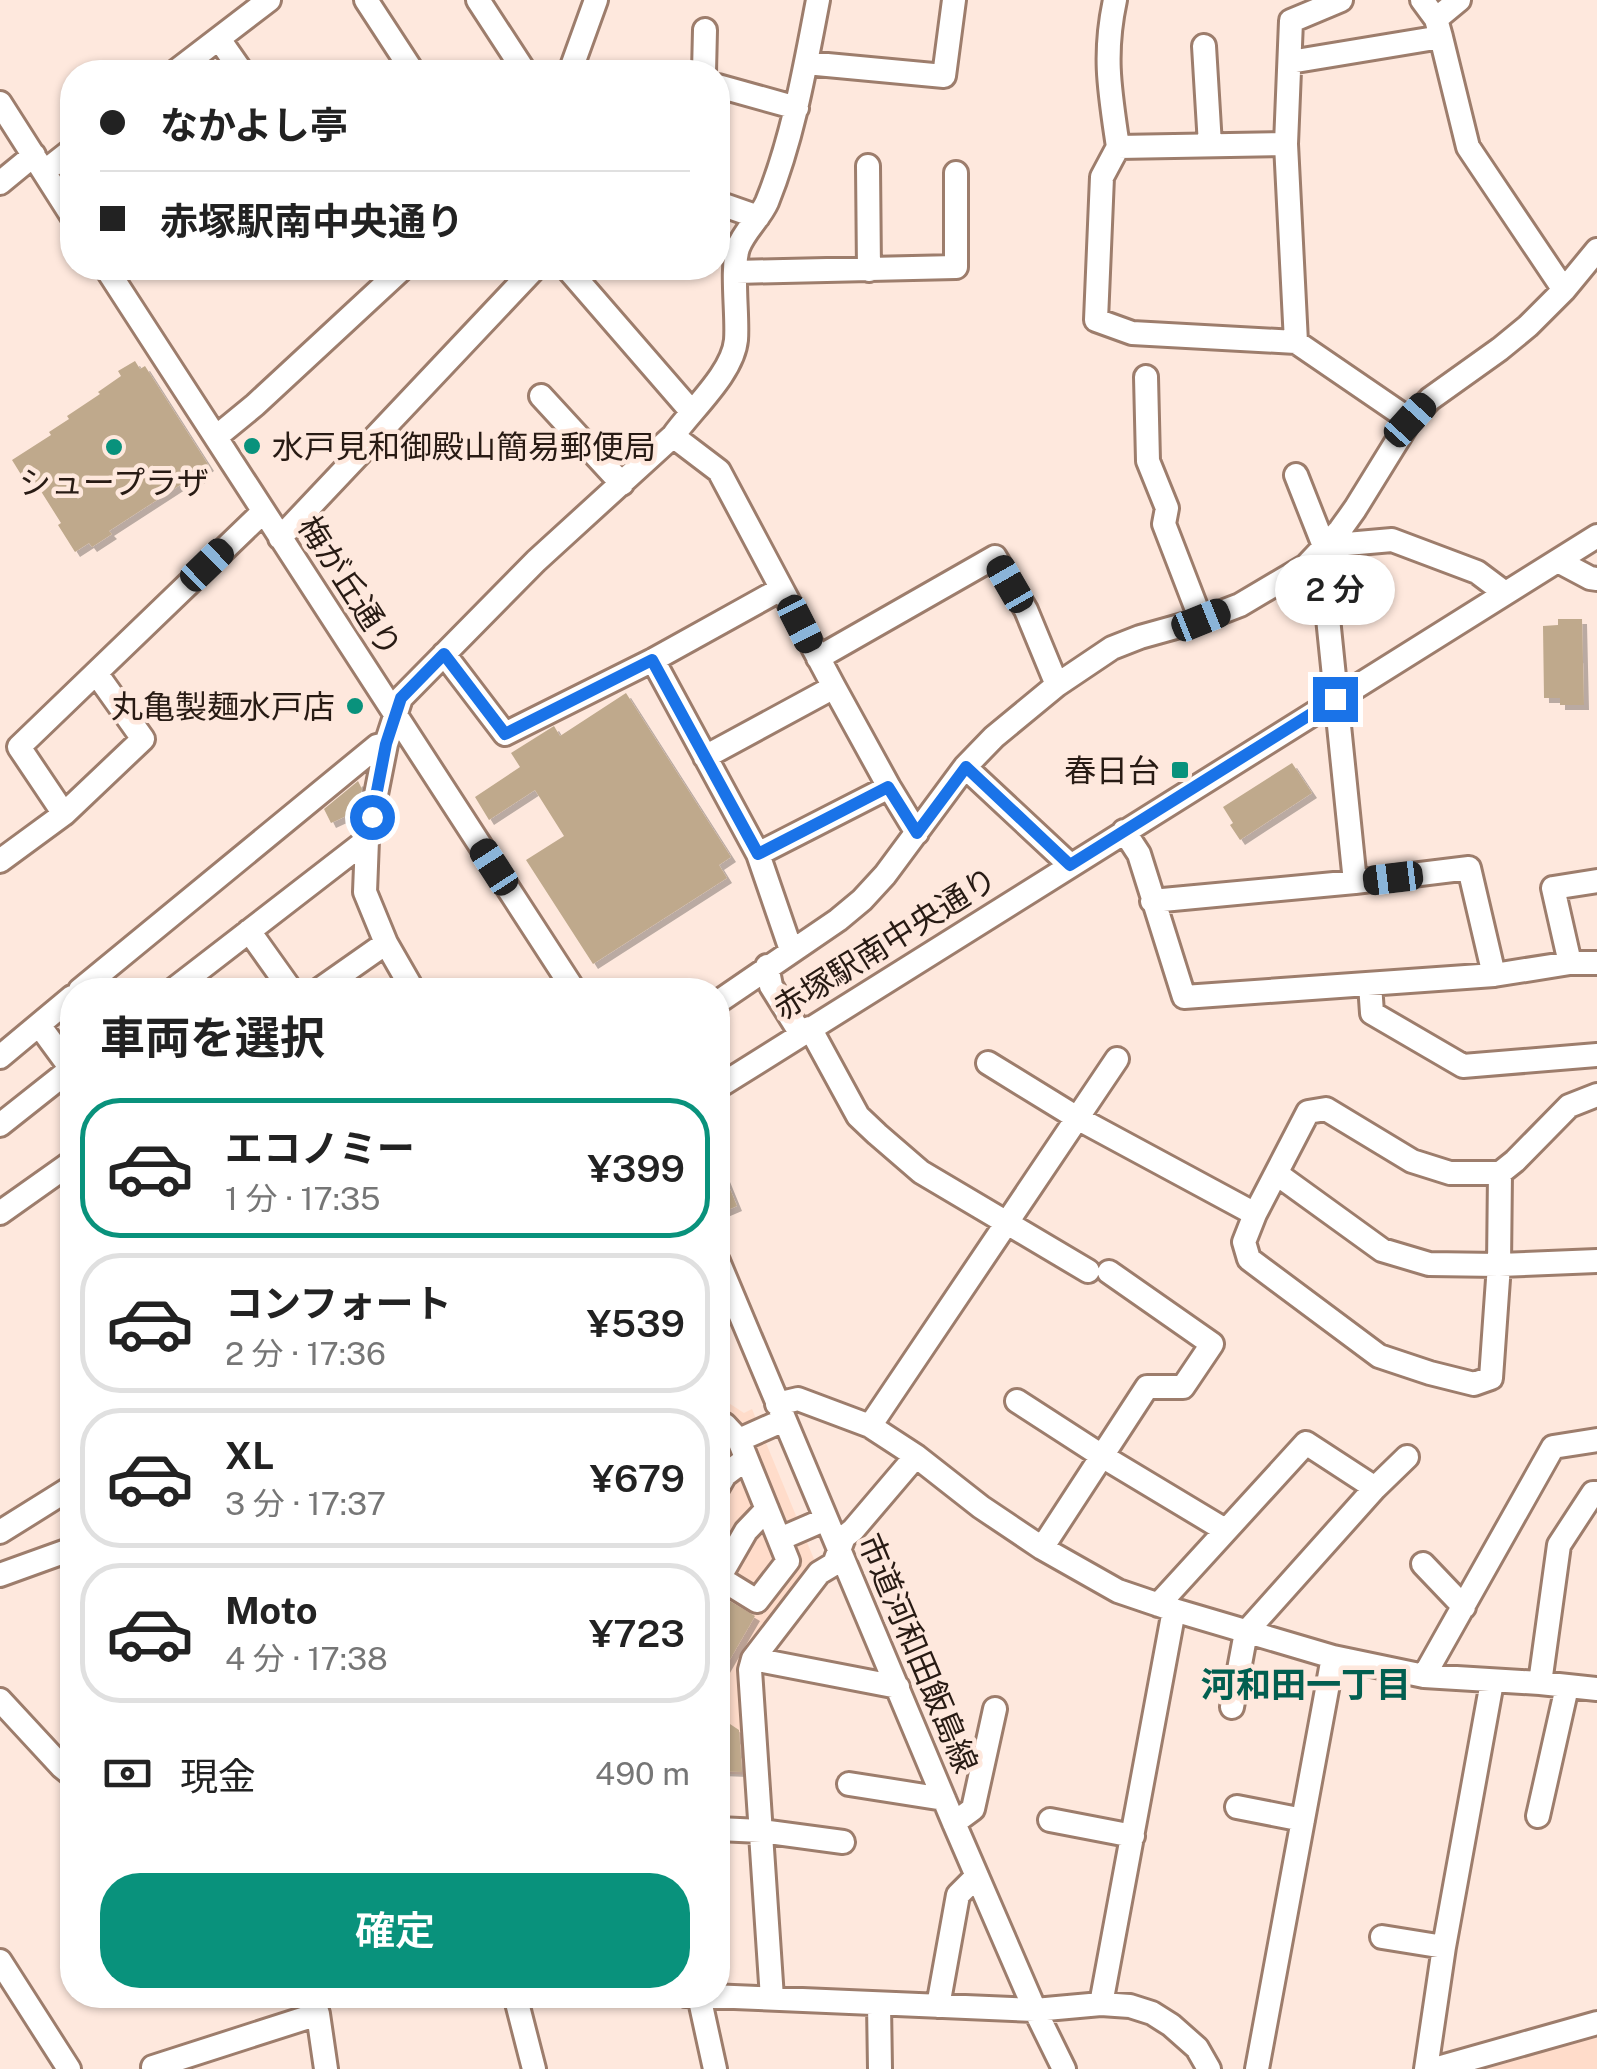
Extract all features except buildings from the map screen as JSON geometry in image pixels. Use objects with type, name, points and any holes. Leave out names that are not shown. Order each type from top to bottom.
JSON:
[{"type":"street","points":[[190,60],[270,0]]},
{"type":"street","points":[[366,0],[404,60]]},
{"type":"street","points":[[478,0],[517,60]]},
{"type":"street","points":[[574,60],[596,0]]},
{"type":"street","points":[[406,978],[386,943],[365,892],[367,840],[386,744],[401,698],[536,561],[673,436],[731,359],[736,344],[738,248],[766,205],[796,108],[818,0]]},
{"type":"street","points":[[806,64],[944,76],[954,0]]},
{"type":"street","points":[[1115,0],[1108,36],[1108,82],[1118,147],[1102,178],[1096,320],[1132,333],[1296,342],[1410,420]]},
{"type":"street","points":[[1296,342],[1286,144],[1291,21],[1342,0]]},
{"type":"street","points":[[1290,62],[1433,19],[1458,0]]},
{"type":"street","points":[[1433,19],[1468,147],[1564,290]]},
{"type":"street","points":[[704,60],[705,30]]},
{"type":"street","points":[[219,39],[234,60]]},
{"type":"street","points":[[1204,46],[1210,146]]},
{"type":"street","points":[[730,89],[796,108]]},
{"type":"street","points":[[0,104],[60,197]]},
{"type":"street","points":[[1118,147],[1286,144]]},
{"type":"street","points":[[0,183],[60,155]]},
{"type":"street","points":[[868,166],[869,270]]},
{"type":"street","points":[[736,272],[956,267],[956,174]]},
{"type":"street","points":[[730,207],[758,217]]},
{"type":"street","points":[[730,993],[862,900],[885,876],[966,767],[994,737],[1057,685],[1112,648],[1240,605],[1306,566],[1355,510],[1410,420],[1430,398],[1528,326],[1597,250]]},
{"type":"street","name":"梅が丘通り","points":[[114,280],[566,978]]},
{"type":"street","points":[[216,437],[389,280]]},
{"type":"street","points":[[280,538],[523,280]]},
{"type":"street","points":[[577,280],[691,411]]},
{"type":"street","points":[[1146,377],[1148,460],[1167,508],[1164,524],[1201,620]]},
{"type":"street","points":[[541,396],[622,484]]},
{"type":"street","points":[[673,436],[718,471],[888,787],[917,833]]},
{"type":"street","points":[[1296,475],[1324,546],[1323,569],[1355,882]]},
{"type":"street","points":[[64,814],[19,747],[263,512]]},
{"type":"street","name":"赤塚駅南中央通り","points":[[730,1079],[1597,536]]},
{"type":"street","points":[[1324,546],[1392,540],[1477,572],[1505,593]]},
{"type":"street","points":[[818,658],[995,557],[1026,610],[1057,685]]},
{"type":"street","points":[[1558,561],[1597,579]]},
{"type":"street","points":[[444,654],[505,734],[782,589]]},
{"type":"street","points":[[652,660],[758,854],[791,950]]},
{"type":"street","points":[[0,861],[64,814],[143,740],[96,673]]},
{"type":"street","points":[[706,757],[834,687]]},
{"type":"street","points":[[95,978],[377,746],[386,744]]},
{"type":"street","points":[[966,767],[1070,865]]},
{"type":"street","points":[[758,854],[888,787]]},
{"type":"street","points":[[1124,831],[1139,854],[1184,997],[1494,975],[1570,963],[1597,963]]},
{"type":"street","points":[[187,978],[367,840]]},
{"type":"street","points":[[1152,900],[1469,868],[1494,975]]},
{"type":"street","points":[[1570,963],[1553,888],[1597,880]]},
{"type":"street","points":[[248,931],[282,978]]},
{"type":"street","points":[[337,978],[386,943]]},
{"type":"street","points":[[767,966],[771,986],[806,1031],[858,1116],[922,1172],[1098,1271],[1212,1344],[1182,1388],[1147,1388],[1042,1548]]},
{"type":"street","points":[[1370,984],[1372,1013],[1463,1066],[1597,1055]]},
{"type":"street","points":[[0,1057],[60,1007]]},
{"type":"street","points":[[39,1025],[60,1053]]},
{"type":"street","points":[[870,1426],[1118,1059]]},
{"type":"street","points":[[988,1064],[1078,1119],[1255,1214]]},
{"type":"street","points":[[0,1125],[60,1078]]},
{"type":"street","points":[[1500,1173],[1499,1265],[1491,1378],[1474,1384],[1378,1356],[1249,1260],[1244,1242],[1255,1214],[1308,1112],[1326,1110],[1412,1161],[1450,1174],[1500,1173],[1570,1106],[1597,1095]]},
{"type":"street","points":[[0,1213],[60,1170]]},
{"type":"street","points":[[1276,1174],[1382,1250],[1429,1264],[1597,1260]]},
{"type":"street","name":"市道河和田飯島線","points":[[730,1290],[954,1824],[1064,2069]]},
{"type":"street","points":[[730,1468],[743,1449],[798,1399],[870,1426],[1042,1548],[1118,1591],[1246,1632],[1424,1676],[1597,1690]]},
{"type":"street","points":[[1017,1400],[1226,1530]]},
{"type":"street","points":[[730,1432],[743,1449],[788,1560],[757,1601],[730,1584]]},
{"type":"street","points":[[1424,1676],[1553,1446],[1597,1440]]},
{"type":"street","points":[[1102,2004],[1133,1836],[1166,1608],[1226,1530],[1306,1443],[1375,1488]]},
{"type":"street","points":[[772,1998],[752,1658],[820,1574],[834,1564],[844,1537],[916,1456]]},
{"type":"street","points":[[1232,1707],[1246,1632],[1375,1488],[1407,1458]]},
{"type":"street","points":[[1540,1683],[1560,1545],[1593,1492],[1597,1494]]},
{"type":"street","points":[[0,1532],[60,1494]]},
{"type":"street","points":[[730,1558],[767,1509]]},
{"type":"street","points":[[780,1539],[826,1519]]},
{"type":"street","points":[[0,1575],[60,1554]]},
{"type":"street","points":[[1423,1564],[1464,1608]]},
{"type":"street","points":[[1257,2069],[1333,1656]]},
{"type":"street","points":[[752,1658],[898,1688]]},
{"type":"street","points":[[1426,2069],[1492,1682]]},
{"type":"street","points":[[1538,1816],[1567,1687]]},
{"type":"street","points":[[0,1700],[60,1766]]},
{"type":"street","points":[[954,1824],[973,1809],[995,1709]]},
{"type":"street","points":[[849,1784],[944,1799]]},
{"type":"street","points":[[1237,1807],[1303,1820]]},
{"type":"street","points":[[1050,1820],[1133,1836]]},
{"type":"street","points":[[730,1830],[843,1842]]},
{"type":"street","points":[[938,2006],[958,1895],[977,1876]]},
{"type":"street","points":[[1382,1937],[1444,1947]]},
{"type":"street","points":[[0,1961],[61,2066]]},
{"type":"street","points":[[730,1997],[1035,2010],[1102,2004],[1130,2006],[1172,2025],[1198,2048],[1209,2069]]},
{"type":"street","points":[[878,2004],[880,2069]]},
{"type":"street","points":[[153,2067],[305,2008]]},
{"type":"street","points":[[316,2008],[326,2069]]},
{"type":"street","points":[[518,2008],[534,2069]]},
{"type":"street","points":[[702,2008],[715,2069]]},
{"type":"street","points":[[1434,2069],[1597,2023]]},
{"type":"shaded area","points":[[730,1404],[744,1413],[752,1409],[816,1564],[744,1663],[748,1775],[730,1774]]},
{"type":"shaded area","points":[[1597,2034],[1597,2069],[1472,2069]]},
{"type":"place","name":"水戸見和御殿山簡易郵便局","points":[[252,446]]},
{"type":"place","name":"シュープラザ","points":[[114,447]]},
{"type":"place","name":"丸亀製麺水戸店","points":[[355,706]]},
{"type":"place","name":"春日台","points":[[1180,770]]},
{"type":"district","name":"河和田一丁目","points":[[1306,1684]]},
{"type":"route","points":[[372,817],[386,744],[401,698],[444,654],[505,734],[652,660],[758,854],[888,787],[917,833],[966,767],[1070,865],[1335,699]]}]
